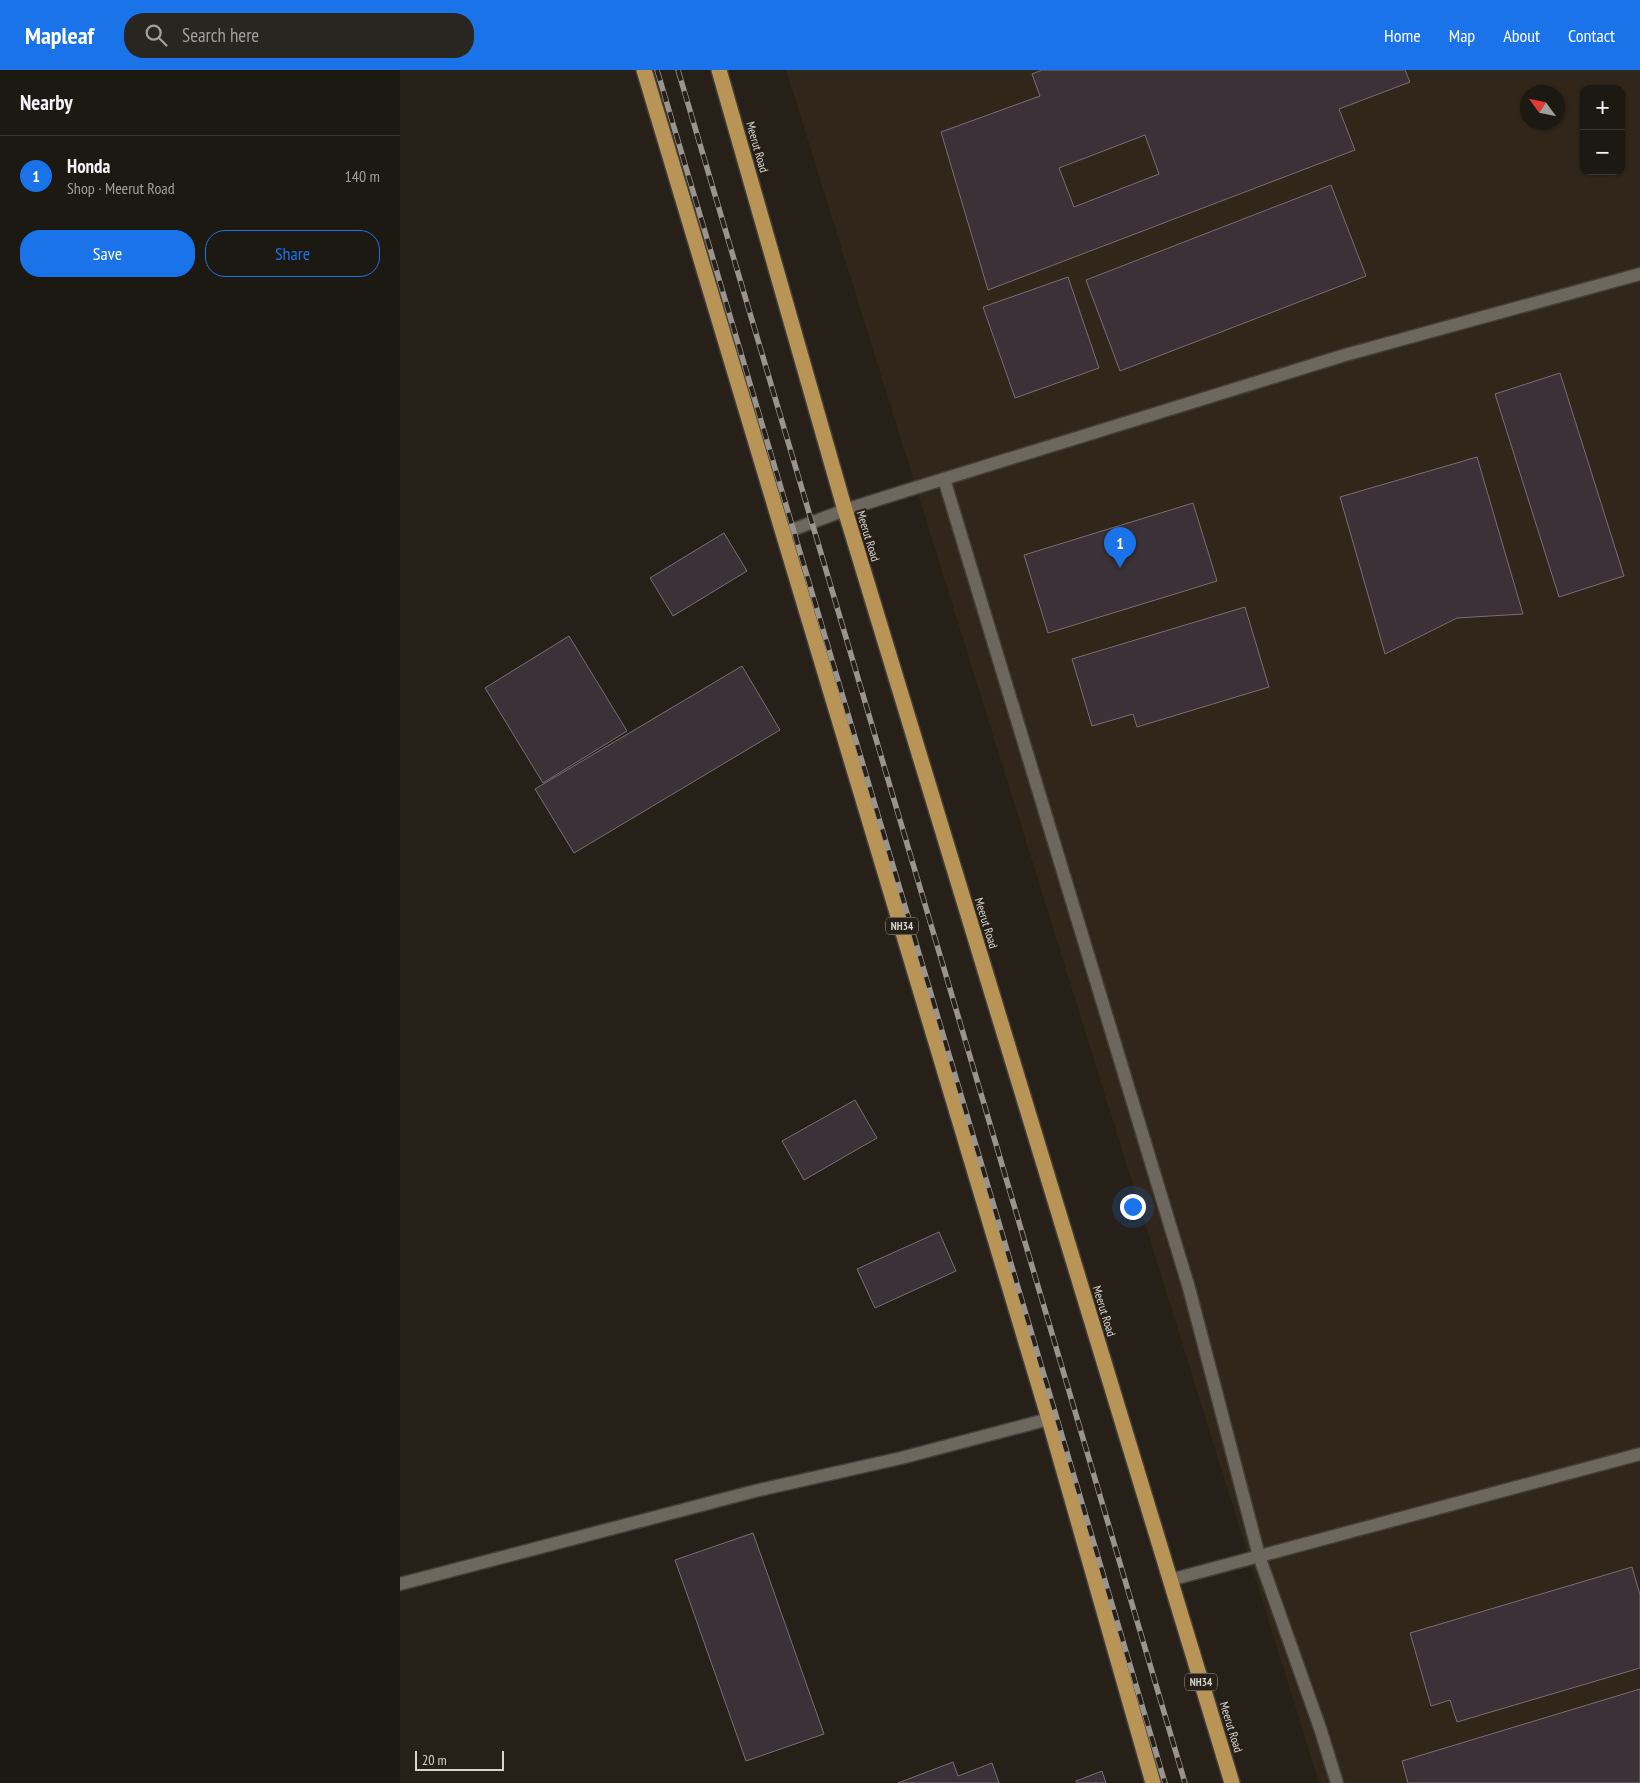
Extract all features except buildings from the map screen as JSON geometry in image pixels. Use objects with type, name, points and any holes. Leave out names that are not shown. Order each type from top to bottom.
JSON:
[{"type":"highway","name":"NH34","points":[[644,70],[1049,1419],[1153,1783]]},
{"type":"highway","name":"Meerut Road","points":[[719,70],[845,510],[1232,1783]]},
{"type":"street","points":[[784,533],[845,510],[1345,355],[1640,274]]},
{"type":"street","points":[[944,479],[1189,1288],[1259,1556],[1320,1728],[1337,1783]]},
{"type":"street","points":[[400,1584],[755,1491],[901,1458],[1049,1419]]},
{"type":"street","points":[[1170,1580],[1640,1454]]},
{"type":"shaded area","points":[[786,70],[1640,70],[1640,1783],[1319,1783]]},
{"type":"railway","points":[[657,70],[1165,1783]]},
{"type":"railway","points":[[678,70],[1185,1783]]},
{"type":"place","name":"Honda","points":[[1120,568]]}]
